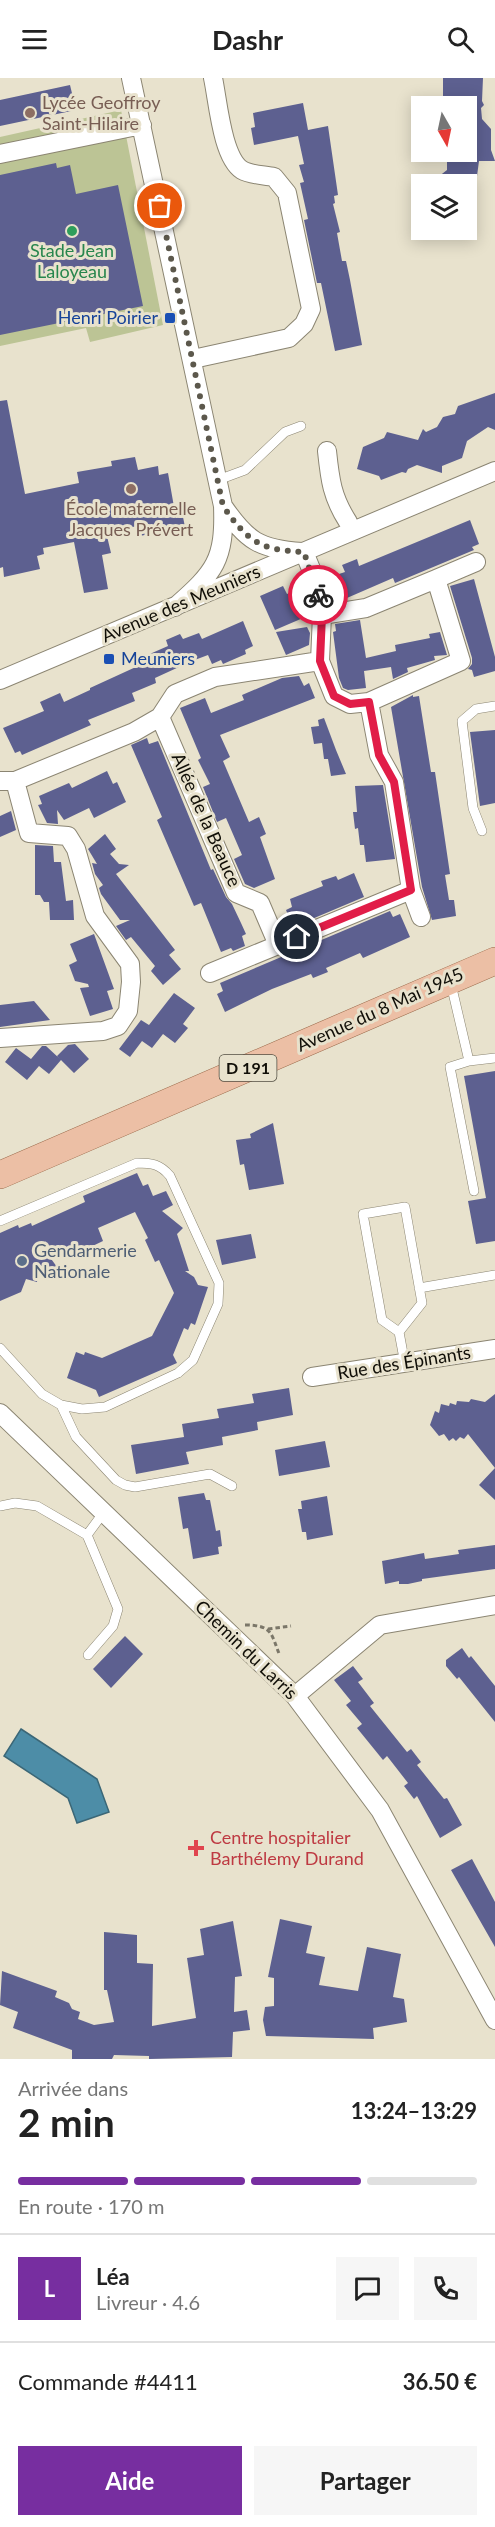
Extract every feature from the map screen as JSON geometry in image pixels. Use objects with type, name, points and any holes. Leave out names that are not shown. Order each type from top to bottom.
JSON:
[{"type":"main road","name":"Avenue du 8 Mai 1945","points":[[0,1175],[495,961]]},
{"type":"street","points":[[131,78],[223,506],[224,538],[212,569],[202,583],[175,607]]},
{"type":"street","points":[[193,359],[289,338],[304,324],[311,309],[287,193],[274,177],[243,171],[233,161],[225,142],[213,78]]},
{"type":"street","points":[[0,154],[142,125]]},
{"type":"street","points":[[327,451],[330,484],[336,504],[348,522]]},
{"type":"street","name":"Avenue des Meuniers","points":[[0,680],[495,471]]},
{"type":"street","points":[[223,506],[239,529],[256,543],[286,551],[304,552],[315,581],[322,615],[320,661],[334,696],[350,704],[369,702],[461,661],[436,579]]},
{"type":"street","points":[[322,615],[366,608],[476,562]]},
{"type":"street","points":[[0,1038],[103,1031],[118,1026],[128,1011],[131,982],[129,964],[95,916],[76,849],[68,836],[29,833],[8,781],[134,732],[159,717],[175,694],[215,677],[320,661]]},
{"type":"street","points":[[369,702],[379,755],[394,782],[411,890],[421,917]]},
{"type":"street","name":"Allée de la Beauce","points":[[159,717],[236,893],[260,903],[278,945]]},
{"type":"street","points":[[210,973],[411,890]]},
{"type":"street","name":"Rue des Épinants","points":[[312,1377],[495,1349]]},
{"type":"street","name":"Chemin du Larris","points":[[0,1413],[295,1696],[380,1810],[495,2020]]},
{"type":"street","points":[[295,1696],[380,1625],[495,1605]]},
{"type":"lane","points":[[218,480],[244,470],[285,432],[301,426]]},
{"type":"lane","points":[[482,831],[473,808],[462,721],[476,709],[495,706]]},
{"type":"lane","points":[[450,979],[469,1060]]},
{"type":"lane","points":[[474,1191],[450,1067],[469,1060],[495,1058]]},
{"type":"lane","points":[[0,1221],[137,1163],[153,1163],[162,1167],[170,1176],[219,1284],[218,1304],[193,1360],[178,1373],[105,1407],[82,1409],[61,1405],[42,1394],[0,1348]]},
{"type":"lane","points":[[399,1332],[422,1303],[405,1207],[363,1214],[382,1320],[399,1332],[405,1364]]},
{"type":"lane","points":[[419,1288],[495,1275]]},
{"type":"lane","points":[[61,1405],[76,1437],[116,1480],[125,1485],[135,1487],[210,1474],[232,1486]]},
{"type":"lane","points":[[0,1506],[15,1503],[37,1506],[87,1535],[118,1609],[113,1626],[88,1655]]},
{"type":"lane","points":[[87,1535],[104,1512]]},
{"type":"path","points":[[268,1629],[291,1626]]},
{"type":"green space","name":"Stade Jean Laloyeau","points":[[121,110],[163,325],[90,342],[86,328],[0,346],[0,137]]},
{"type":"water","points":[[21,1729],[97,1779],[109,1812],[77,1823],[68,1798],[4,1756]]},
{"type":"building","points":[[443,78],[483,78],[482,119],[491,129],[491,150],[495,161],[479,161],[477,176],[477,174],[442,174],[447,170],[447,162],[477,162],[477,96],[443,96]]},
{"type":"building","points":[[70,85],[76,110],[0,126],[0,100]]},
{"type":"building","points":[[303,103],[308,130],[328,126],[338,195],[334,196],[335,203],[333,204],[340,232],[337,233],[342,261],[346,261],[362,345],[335,351],[321,283],[317,283],[304,220],[308,219],[300,183],[304,182],[299,165],[304,164],[298,136],[254,145],[251,128],[255,127],[253,113]]},
{"type":"building","name":"Stade Jean Laloyeau","points":[[56,163],[57,168],[70,165],[76,194],[118,185],[143,306],[0,335],[0,175]]},
{"type":"building","points":[[495,393],[495,430],[488,427],[467,441],[462,458],[442,466],[442,473],[417,465],[408,469],[406,473],[402,472],[381,480],[379,476],[357,469],[363,447],[384,438],[387,432],[418,440],[423,429],[426,432],[437,427],[443,417],[455,414],[458,406]]},
{"type":"building","points":[[7,400],[25,494],[79,483],[77,472],[112,466],[111,461],[135,457],[138,470],[158,466],[159,475],[168,473],[176,518],[183,517],[186,532],[156,538],[154,533],[140,536],[138,526],[106,532],[111,553],[102,555],[108,589],[84,593],[74,542],[43,548],[44,554],[37,556],[40,569],[4,577],[3,567],[0,568],[0,401]]},
{"type":"building","points":[[470,520],[479,544],[472,547],[474,550],[395,583],[393,578],[340,601],[330,577],[345,572],[342,565],[357,559],[359,566]]},
{"type":"building","points":[[474,579],[495,657],[495,671],[474,677],[472,670],[468,669],[472,664],[472,658],[450,586]]},
{"type":"building","points":[[283,586],[287,594],[292,592],[303,618],[275,630],[260,596]]},
{"type":"building","points":[[360,620],[366,658],[396,651],[395,645],[430,638],[429,634],[440,632],[447,655],[434,656],[435,660],[407,668],[408,672],[393,679],[391,667],[364,671],[366,688],[348,690],[343,688],[339,678],[333,632],[336,631],[335,624]]},
{"type":"building","points":[[243,621],[253,646],[245,650],[246,654],[223,664],[221,660],[212,664],[208,655],[192,661],[155,678],[156,683],[132,693],[135,701],[88,720],[91,725],[22,755],[20,751],[15,753],[3,728],[44,711],[40,702],[60,693],[64,702],[90,690],[138,666],[136,660],[168,646],[166,640],[180,634],[183,639],[199,633],[202,639]]},
{"type":"building","points":[[307,627],[310,633],[309,645],[286,655],[276,632]]},
{"type":"building","points":[[299,676],[304,686],[309,683],[315,698],[220,735],[230,757],[223,761],[249,822],[259,817],[266,834],[260,837],[275,879],[254,888],[245,884],[234,859],[242,855],[226,818],[217,822],[203,787],[210,784],[198,760],[201,758],[180,708],[205,698],[211,713],[244,700],[242,695],[282,678]]},
{"type":"building","points":[[413,695],[413,697],[419,696],[431,772],[435,772],[450,874],[445,875],[449,900],[454,900],[456,916],[432,920],[422,887],[391,707]]},
{"type":"building","points":[[324,718],[346,774],[331,776],[328,759],[324,759],[322,743],[314,744],[311,727],[319,726],[318,720]]},
{"type":"building","points":[[495,730],[495,803],[480,806],[470,732]]},
{"type":"building","points":[[147,738],[149,744],[158,741],[211,870],[213,869],[246,934],[242,936],[245,946],[233,951],[231,948],[221,952],[201,903],[194,906],[157,820],[162,817],[131,745]]},
{"type":"building","points":[[107,771],[113,784],[117,782],[126,802],[94,818],[89,808],[64,820],[57,810],[58,824],[47,823],[38,805],[42,804],[39,796],[69,783],[72,788]]},
{"type":"building","points":[[383,785],[395,859],[366,862],[364,845],[360,845],[358,828],[355,829],[353,812],[357,812],[355,786]]},
{"type":"building","points":[[11,811],[16,830],[0,837],[0,816]]},
{"type":"building","points":[[105,834],[116,849],[110,854],[119,864],[129,865],[116,874],[175,950],[169,955],[181,969],[163,985],[151,971],[155,966],[131,937],[126,940],[116,926],[130,920],[120,920],[101,894],[99,888],[103,885],[95,874],[92,863],[97,864],[88,849]]},
{"type":"building","points":[[35,845],[53,846],[54,862],[61,862],[66,901],[73,900],[74,920],[50,920],[49,902],[44,902],[40,895],[35,895]]},
{"type":"building","points":[[354,873],[364,897],[293,927],[286,910],[292,907],[290,899],[323,886],[321,881],[336,876],[338,880]]},
{"type":"building","points":[[390,911],[393,917],[400,914],[410,937],[363,958],[360,953],[326,968],[328,972],[313,978],[311,974],[272,989],[225,1012],[217,994],[223,991],[220,983]]},
{"type":"building","points":[[94,934],[114,989],[107,991],[113,1009],[90,1016],[80,988],[89,987],[88,984],[75,981],[69,965],[77,961],[70,944]]},
{"type":"building","points":[[174,993],[195,1008],[183,1024],[188,1028],[175,1043],[163,1034],[152,1048],[142,1041],[130,1057],[119,1049],[141,1020],[149,1025]]},
{"type":"building","points":[[34,1001],[50,1020],[0,1027],[0,1005]]},
{"type":"building","points":[[75,1044],[89,1059],[74,1073],[61,1060],[49,1074],[39,1066],[27,1080],[5,1062],[16,1048],[31,1059],[42,1046],[46,1046],[60,1059],[57,1056],[68,1045]]},
{"type":"building","points":[[495,1071],[495,1241],[476,1244],[468,1201],[486,1198],[464,1076]]},
{"type":"building","points":[[273,1123],[284,1184],[249,1190],[244,1164],[240,1165],[236,1140],[251,1138],[250,1134]]},
{"type":"building","points":[[137,1173],[143,1186],[148,1184],[153,1196],[166,1191],[173,1205],[162,1211],[183,1228],[177,1234],[189,1271],[185,1271],[194,1277],[198,1285],[208,1287],[195,1325],[191,1323],[188,1330],[184,1328],[173,1355],[177,1363],[99,1397],[96,1390],[67,1378],[76,1352],[84,1355],[85,1352],[102,1358],[152,1336],[174,1293],[159,1260],[155,1262],[145,1240],[148,1238],[135,1212],[98,1228],[103,1241],[80,1252],[76,1244],[49,1256],[57,1267],[38,1272],[37,1282],[26,1279],[21,1292],[0,1301],[0,1233],[18,1225],[19,1228],[31,1223],[32,1226],[85,1202],[83,1196]]},
{"type":"building","points":[[251,1234],[256,1258],[222,1265],[216,1240]]},
{"type":"building","points":[[289,1388],[293,1415],[257,1422],[258,1430],[222,1437],[223,1445],[186,1452],[189,1464],[136,1474],[131,1445],[184,1437],[182,1424],[219,1418],[217,1409],[254,1403],[252,1394]]},
{"type":"building","points":[[495,1394],[495,1468],[468,1434],[464,1439],[460,1437],[456,1441],[453,1438],[449,1441],[444,1434],[439,1436],[430,1425],[435,1411],[439,1413],[441,1404],[456,1405],[457,1401],[469,1402],[471,1399],[485,1402]]},
{"type":"building","points":[[325,1441],[330,1467],[279,1476],[275,1450]]},
{"type":"building","points":[[495,1468],[495,1500],[479,1485]]},
{"type":"building","points":[[204,1493],[206,1500],[210,1500],[216,1531],[220,1530],[222,1546],[218,1547],[219,1554],[193,1559],[188,1528],[183,1529],[178,1497]]},
{"type":"building","points":[[327,1496],[333,1535],[307,1540],[306,1532],[302,1532],[298,1509],[302,1509],[301,1501]]},
{"type":"building","points":[[495,1545],[495,1569],[422,1579],[422,1581],[408,1584],[399,1584],[399,1581],[385,1584],[382,1561],[424,1553],[425,1559],[459,1554],[458,1550]]},
{"type":"building","points":[[125,1636],[143,1654],[111,1688],[93,1669]]},
{"type":"building","points":[[462,1648],[495,1686],[495,1722],[459,1677],[457,1679],[446,1666],[446,1660]]},
{"type":"building","points":[[353,1666],[363,1679],[358,1682],[374,1703],[370,1706],[407,1752],[411,1749],[421,1762],[417,1765],[444,1799],[447,1798],[462,1825],[440,1838],[417,1796],[414,1799],[404,1786],[408,1783],[387,1756],[383,1760],[357,1728],[362,1724],[346,1705],[351,1701],[334,1680]]},
{"type":"building","points":[[472,1859],[495,1902],[495,1947],[451,1870]]},
{"type":"building","points":[[280,1919],[312,1926],[306,1953],[325,1957],[319,1985],[358,1991],[367,1947],[401,1954],[393,1997],[404,1999],[407,2022],[373,2028],[374,2039],[266,2036],[263,2020],[265,2007],[274,2006],[274,1978],[268,1977]]},
{"type":"building","points":[[233,1921],[242,1976],[235,1977],[234,2012],[247,2010],[250,2030],[233,2032],[232,2057],[149,2059],[149,2056],[114,2055],[112,2059],[72,2059],[72,2050],[13,2028],[18,2012],[0,2005],[2,1971],[57,1991],[55,1997],[69,2003],[72,2009],[80,2012],[78,2019],[94,2025],[114,2022],[107,1990],[104,1990],[104,1932],[137,1935],[137,1963],[153,1964],[152,2026],[196,2018],[187,1958],[204,1955],[200,1929]]},
{"type":"way so far","points":[[160,206],[223,506],[239,529],[256,543],[286,551],[304,552],[318,595]]},
{"type":"place","name":"Lycée Geoffroy Saint-Hilaire","points":[[30,113]]},
{"type":"place","name":"Stade Jean Laloyeau","points":[[72,231]]},
{"type":"place","name":"Henri Poirier","points":[[170,318]]},
{"type":"place","name":"École maternelle Jacques Prévert","points":[[131,489]]},
{"type":"place","name":"Meuniers","points":[[109,659]]},
{"type":"place","name":"Gendarmerie Nationale","points":[[22,1261]]},
{"type":"place","name":"Centre hospitalier Barthélemy Durand","points":[[196,1848]]},
{"type":"route","points":[[297,937],[411,890],[394,782],[379,755],[369,702],[350,704],[334,696],[320,661],[322,615],[318,595]]}]
